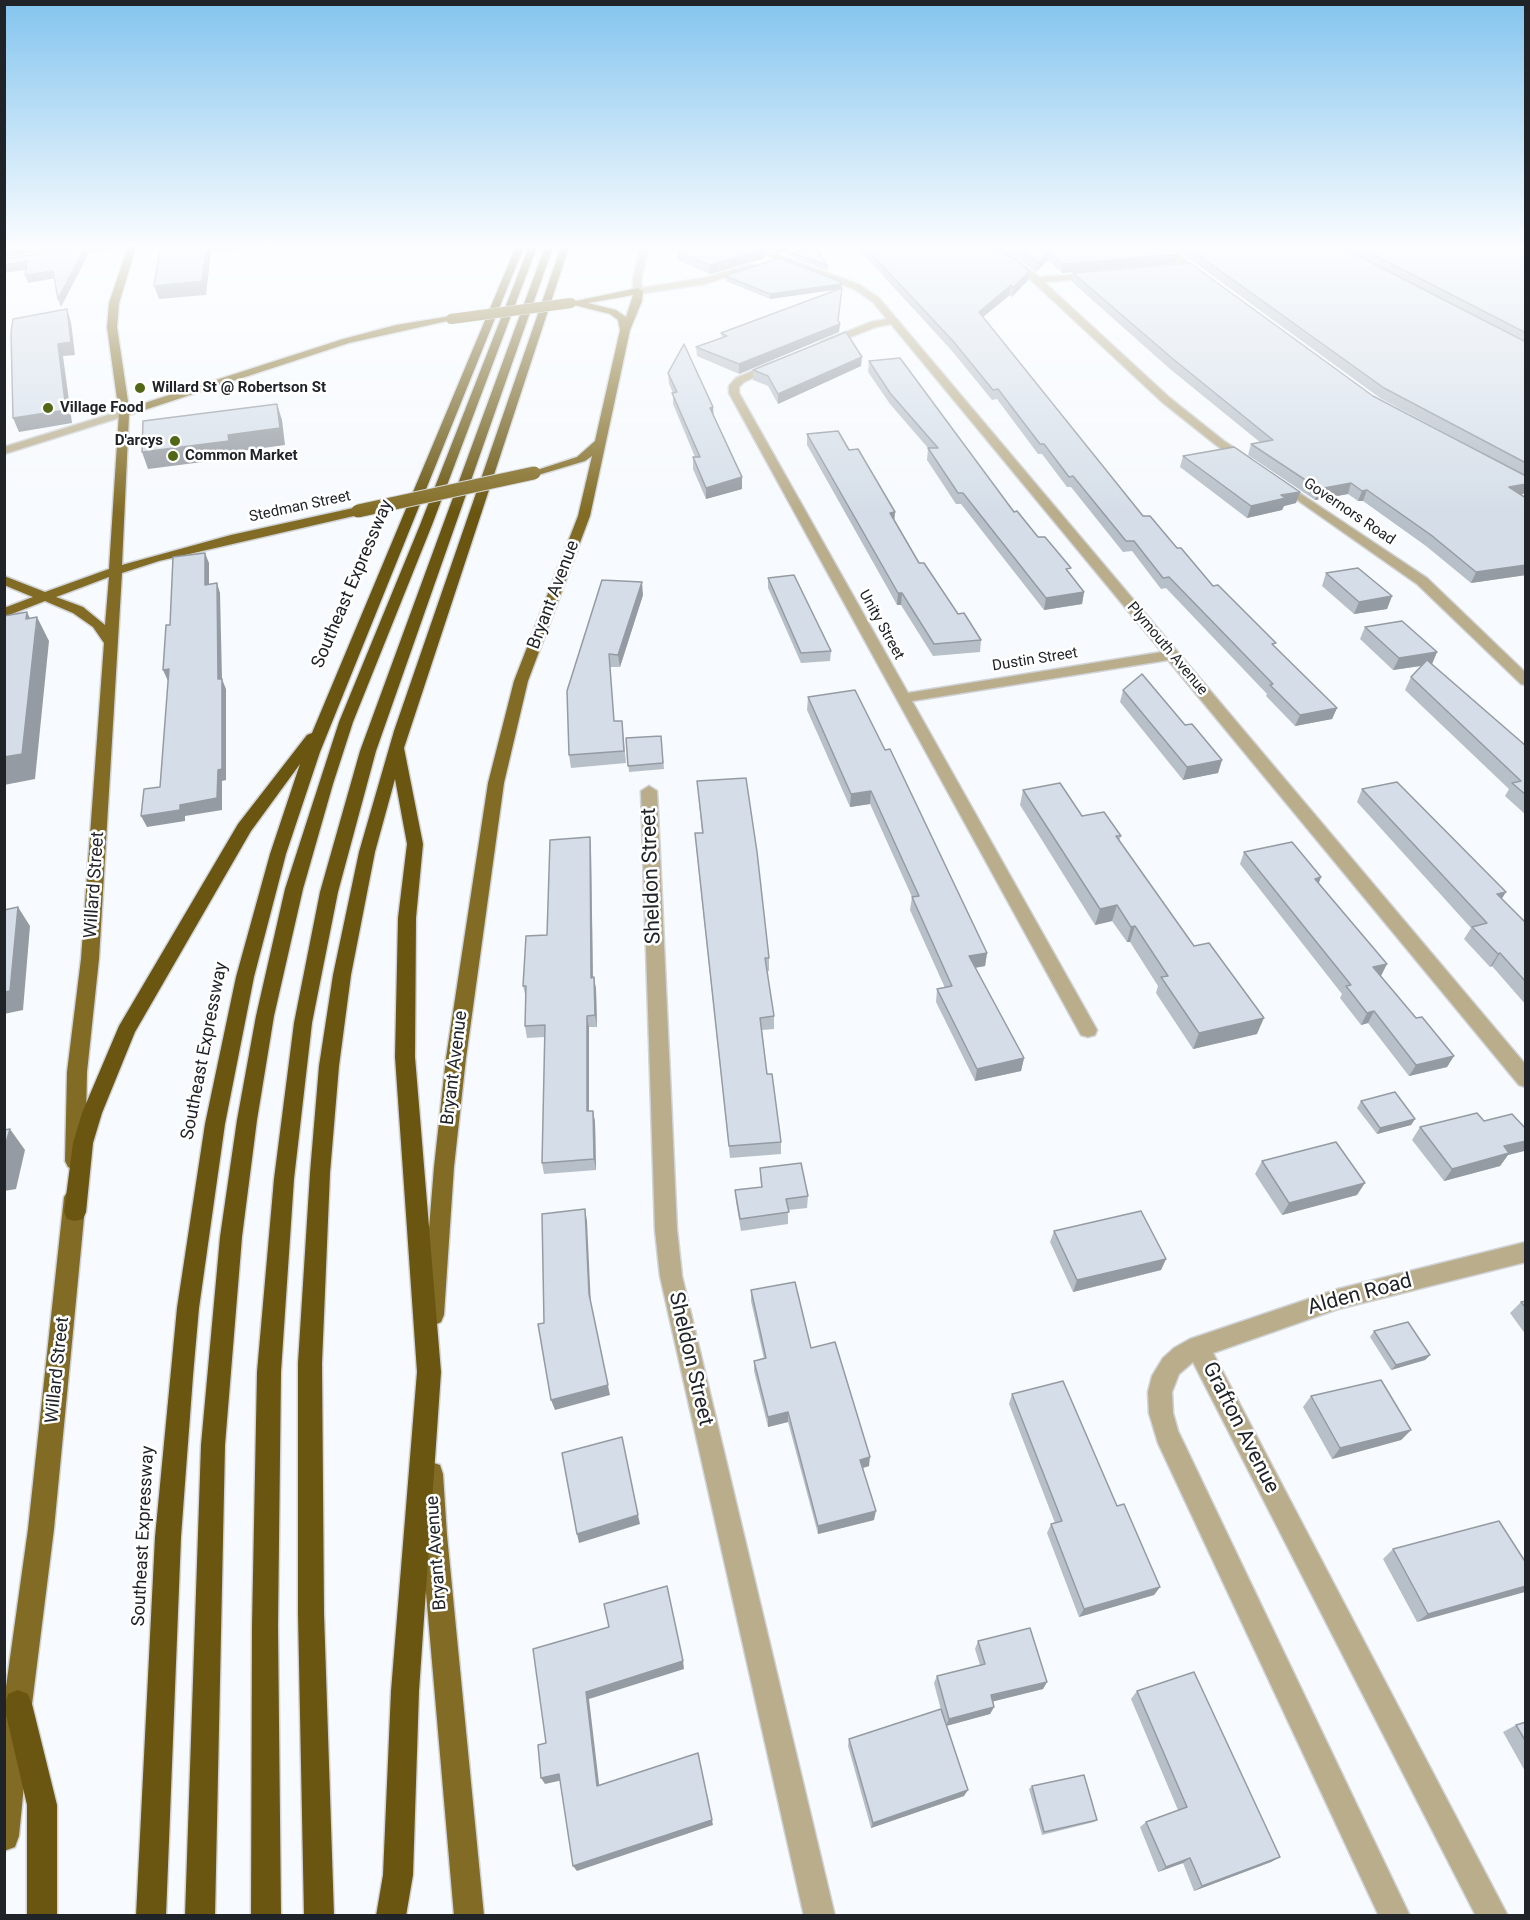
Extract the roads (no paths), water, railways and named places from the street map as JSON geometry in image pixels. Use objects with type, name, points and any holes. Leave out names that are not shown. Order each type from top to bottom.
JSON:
[{"type":"highway","name":"Southeast Expressway","points":[[151,1916],[168,1537],[181,1376],[215,1124],[245,976],[281,844],[324,722],[484,334]]},
{"type":"highway","points":[[200,1916],[213,1445],[231,1237],[247,1120],[265,1016],[297,880],[346,722],[426,525],[500,334]]},
{"type":"highway","points":[[266,1916],[265,1614],[269,1372],[284,1179],[303,1023],[329,892],[362,772],[518,334]]},
{"type":"highway","points":[[319,1916],[309,1445],[315,1254],[329,1066],[342,975],[367,852],[397,745],[536,334]]},
{"type":"highway","points":[[75,1212],[83,1143],[92,1113],[126,1031],[244,828],[324,722]]},
{"type":"highway","points":[[391,1916],[398,1875],[409,1632],[429,1372],[405,1057],[407,918],[415,844],[397,745]]},
{"type":"highway","points":[[18,1704],[42,1805],[42,1916]]},
{"type":"main road","name":"Willard Street","points":[[4,1836],[18,1704],[41,1529],[75,1212],[77,1071],[90,959],[123,460],[124,413],[113,334]]},
{"type":"main road","points":[[124,413],[374,334]]},
{"type":"main road","name":"Bryant Avenue","points":[[469,1916],[434,1535],[429,1372],[449,1113],[496,783],[515,700],[578,536],[602,441],[624,334]]},
{"type":"main road","name":"Stedman Street","points":[[4,613],[116,570],[196,547],[534,473],[581,459],[602,441]]},
{"type":"main road","points":[[4,580],[87,616],[106,632],[111,643]]},
{"type":"street","points":[[807,351],[850,334]]},
{"type":"street","name":"Plymouth Avenue","points":[[904,334],[1526,1079]]},
{"type":"street","name":"Governors Road","points":[[1096,334],[1166,400],[1220,443],[1422,581],[1526,681]]},
{"type":"street","name":"Unity Street","points":[[786,360],[740,380],[734,386],[734,393],[1088,1030]]},
{"type":"street","points":[[4,451],[124,413]]},
{"type":"street","name":"Dustin Street","points":[[903,698],[1172,655]]},
{"type":"street","name":"Sheldon Street","points":[[648,791],[666,1230],[671,1276],[820,1916]]},
{"type":"street","name":"Alden Road","points":[[1198,1347],[1338,1299],[1526,1252]]},
{"type":"street","name":"Grafton Avenue","points":[[1395,1916],[1167,1434],[1160,1403],[1164,1376],[1182,1356],[1198,1347],[1493,1916]]},
{"type":"place","name":"Willard St @ Robertson St","points":[[140,388]]},
{"type":"place","name":"Village Food","points":[[48,408]]},
{"type":"place","name":"D'arcys","points":[[175,441]]},
{"type":"place","name":"Common Market","points":[[173,456]]}]
